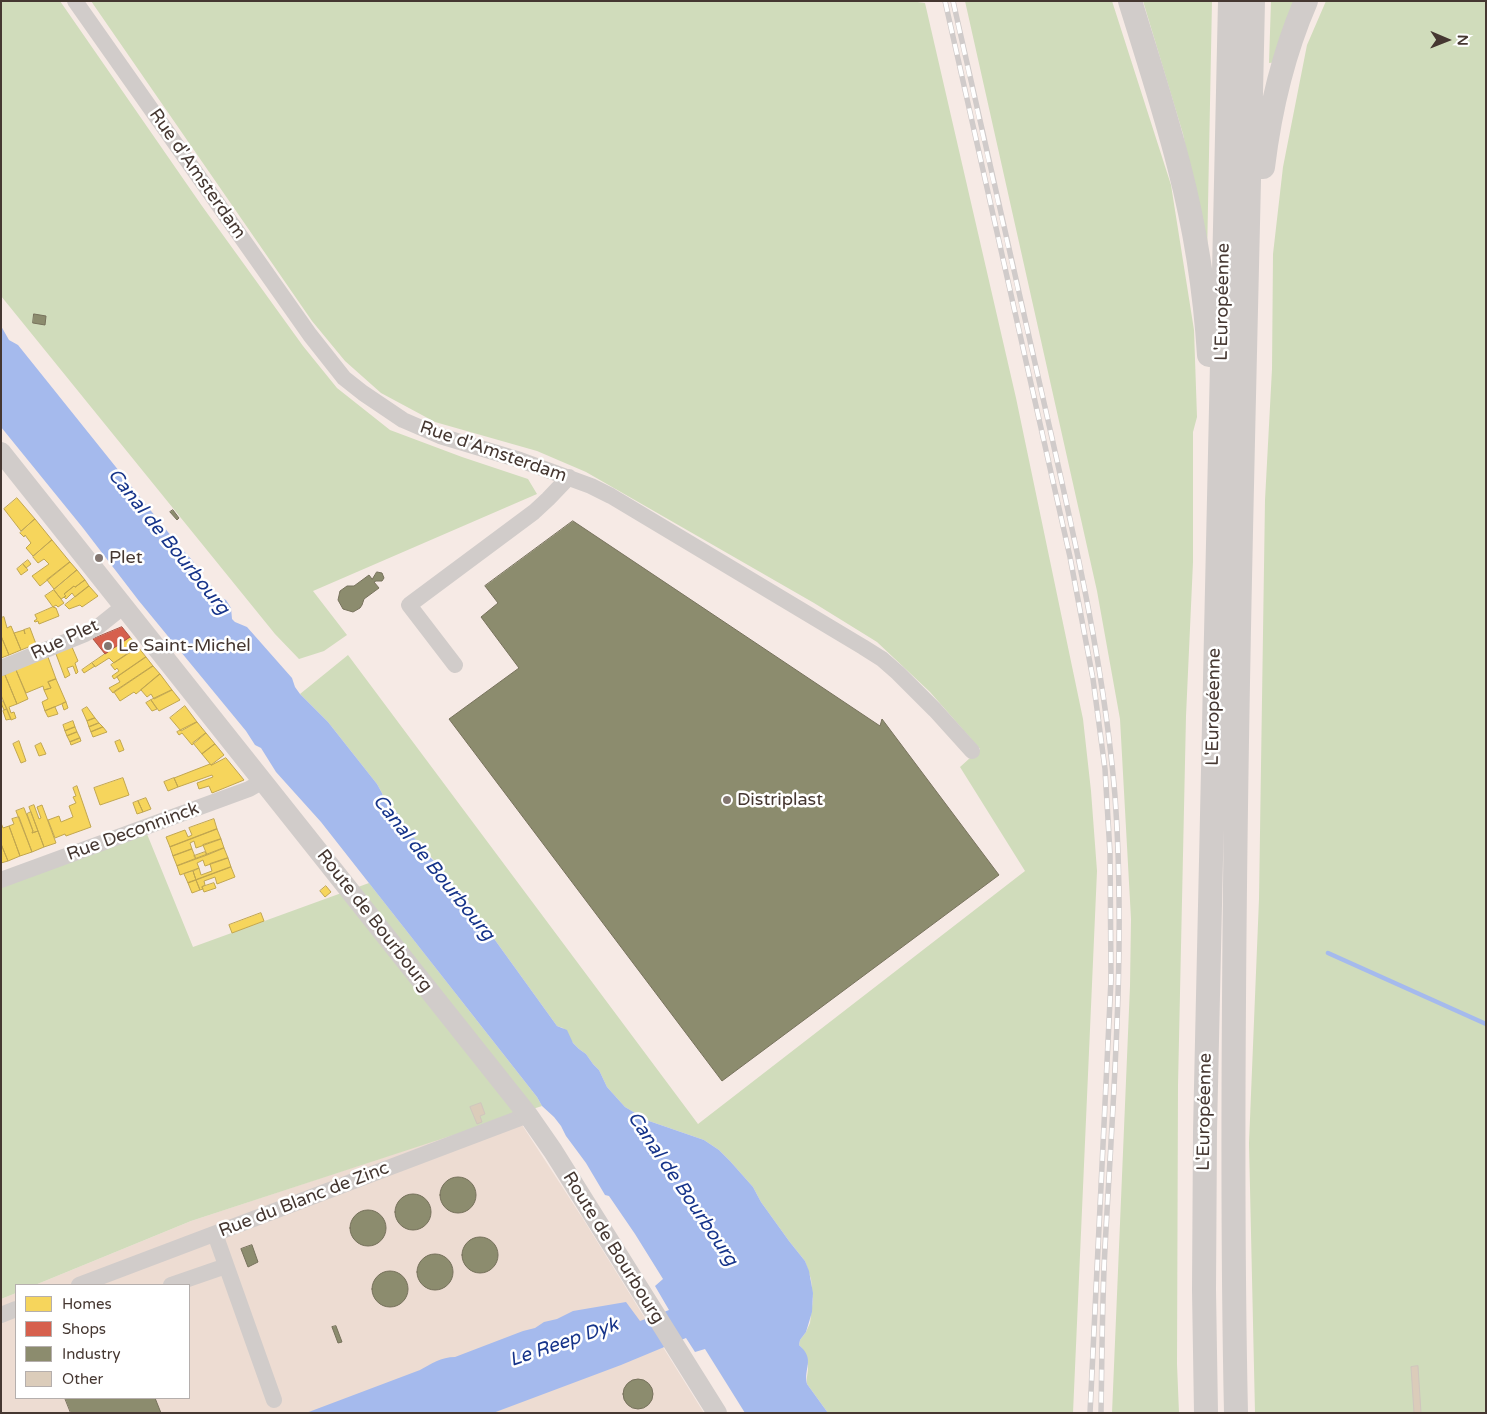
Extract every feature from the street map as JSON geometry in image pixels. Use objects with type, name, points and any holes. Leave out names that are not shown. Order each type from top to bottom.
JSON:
[{"type":"highway","points":[[1130,1],[1181,174],[1194,236],[1207,326],[1211,395],[1211,804]]},
{"type":"highway","name":"L'Européenne","points":[[1206,1413],[1204,1205],[1211,804],[1230,1]]},
{"type":"highway","name":"L'Européenne","points":[[1236,1413],[1233,1189],[1236,802],[1253,1]]},
{"type":"highway","points":[[1239,656],[1255,419],[1262,170],[1274,101],[1286,53],[1306,1]]},
{"type":"main road","name":"Route de Bourbourg","points":[[1,452],[528,1115],[553,1151],[717,1413]]},
{"type":"street","name":"Rue d'Amsterdam","points":[[76,1],[310,335],[344,378],[403,420],[426,431],[569,477],[611,496],[822,621],[874,654],[898,673],[972,751]]},
{"type":"street","points":[[455,665],[410,605],[534,512],[569,477]]},
{"type":"street","name":"Rue Plet","points":[[1,668],[92,630],[124,606]]},
{"type":"street","name":"Rue Deconninck","points":[[1,880],[250,789],[263,781]]},
{"type":"street","name":"Rue du Blanc de Zinc","points":[[82,1284],[528,1115]]},
{"type":"street","points":[[215,1234],[274,1400]]},
{"type":"street","points":[[174,1284],[226,1266]]},
{"type":"street","points":[[1,1315],[15,1309]]},
{"type":"shaded area","points":[[515,1114],[704,1413],[2,1413],[1,1299],[15,1293],[15,1399],[190,1399],[190,1284],[37,1284],[191,1221]]},
{"type":"green space","points":[[1,1],[60,1],[202,206],[303,346],[337,388],[390,430],[528,479],[537,494],[313,591],[347,635],[324,651],[299,659],[275,634],[1,296]]},
{"type":"green space","points":[[91,1],[910,1],[925,3],[1016,398],[1083,719],[1091,791],[1097,871],[1073,1413],[828,1413],[807,1384],[808,1362],[799,1345],[810,1323],[813,1299],[811,1279],[805,1261],[761,1202],[753,1187],[719,1150],[704,1140],[649,1121],[625,1107],[607,1087],[599,1070],[586,1054],[573,1043],[563,1028],[557,1026],[464,897],[458,893],[441,868],[412,836],[397,813],[385,803],[377,784],[328,722],[300,694],[348,655],[698,1124],[1025,871],[960,767],[980,749],[930,692],[877,642],[814,603],[586,472],[537,451],[435,422],[381,393],[345,361],[312,321]]},
{"type":"green space","points":[[965,1],[1112,1],[1171,185],[1194,330],[1197,417],[1193,432],[1193,562],[1186,716],[1178,1085],[1177,1364],[1179,1413],[1112,1413],[1130,986],[1131,919],[1120,719],[1097,591]]},
{"type":"green space","points":[[1143,1],[1212,1],[1207,257],[1183,134]]},
{"type":"green space","points":[[1271,1],[1295,1],[1278,62],[1269,63]]},
{"type":"green space","points":[[1326,1],[1486,1],[1486,1413],[1255,1413],[1249,1143],[1259,899],[1265,500],[1272,369],[1273,254],[1283,167],[1307,45]]},
{"type":"green space","points":[[147,834],[193,947],[369,883],[537,1097],[542,1106],[191,1221],[37,1284],[15,1284],[15,1293],[1,1299],[1,887]]},
{"type":"water","points":[[1,326],[9,340],[18,345],[193,561],[196,572],[211,585],[215,595],[226,600],[231,608],[232,619],[247,627],[292,678],[300,694],[328,722],[377,784],[385,803],[397,813],[412,836],[441,868],[458,893],[464,897],[557,1026],[567,1030],[573,1043],[586,1054],[599,1070],[607,1087],[625,1107],[649,1121],[704,1140],[719,1150],[753,1187],[761,1202],[805,1261],[809,1271],[813,1293],[812,1312],[806,1332],[799,1345],[807,1355],[807,1384],[828,1413],[745,1413],[705,1349],[695,1352],[686,1338],[621,1365],[493,1413],[306,1413],[420,1370],[432,1363],[455,1357],[535,1328],[544,1322],[557,1319],[573,1311],[626,1302],[640,1321],[669,1310],[655,1286],[663,1279],[609,1196],[605,1195],[561,1126],[542,1106],[537,1097],[321,822],[276,772],[261,748],[255,745],[246,731],[139,601],[1,427]]},
{"type":"building: Homes","points":[[17,498],[35,519],[21,531],[4,509]]},
{"type":"building: Homes","points":[[35,519],[52,540],[33,556],[26,548],[31,543],[25,535],[24,537],[20,533]]},
{"type":"building: Homes","points":[[52,540],[70,562],[40,586],[32,576],[49,564],[44,559],[38,563],[33,557]]},
{"type":"building: Homes","points":[[28,560],[31,564],[26,568],[23,564]]},
{"type":"building: Homes","points":[[70,562],[77,570],[54,589],[47,580]]},
{"type":"building: Homes","points":[[23,564],[28,570],[21,575],[17,569]]},
{"type":"building: Homes","points":[[77,570],[85,580],[74,586],[61,599],[54,590]]},
{"type":"building: Homes","points":[[85,580],[89,586],[75,597],[72,593],[66,599],[64,597],[66,596],[64,594]]},
{"type":"building: Homes","points":[[89,586],[98,596],[82,607],[80,605],[69,609],[65,605]]},
{"type":"building: Homes","points":[[54,590],[64,603],[58,607],[56,605],[53,607],[45,596]]},
{"type":"building: Homes","points":[[53,607],[56,608],[59,616],[39,624],[38,621],[34,621],[37,619],[35,615]]},
{"type":"building: Homes","points":[[4,617],[7,628],[11,626],[21,650],[9,655],[1,636],[1,618]]},
{"type":"building: Homes","points":[[30,628],[36,644],[21,650],[14,633]]},
{"type":"building: Homes","points":[[1,636],[9,655],[1,658]]},
{"type":"building: Homes","points":[[130,637],[138,647],[114,663],[109,658],[95,667],[92,663]]},
{"type":"building: Homes","points":[[72,647],[78,661],[75,663],[78,672],[76,674],[73,666],[67,668],[70,675],[65,678],[56,654]]},
{"type":"building: Homes","points":[[138,647],[146,657],[114,679],[112,676],[119,671],[117,668],[115,670],[111,665]]},
{"type":"building: Homes","points":[[48,657],[56,679],[48,682],[51,688],[44,690],[43,686],[26,693],[16,670]]},
{"type":"building: Homes","points":[[146,657],[153,666],[113,693],[109,688],[120,682],[117,677]]},
{"type":"building: Homes","points":[[92,663],[95,666],[84,673],[82,670]]},
{"type":"building: Homes","points":[[153,666],[160,674],[136,694],[134,692],[120,701],[114,692]]},
{"type":"building: Homes","points":[[16,670],[28,699],[17,704],[5,675]]},
{"type":"building: Homes","points":[[160,674],[172,690],[154,699],[151,694],[147,697],[141,690]]},
{"type":"building: Homes","points":[[5,675],[17,704],[9,707],[11,713],[14,712],[16,718],[11,720],[1,695],[1,676]]},
{"type":"building: Homes","points":[[56,679],[66,702],[45,711],[42,702],[48,699],[44,690],[51,688],[48,682]]},
{"type":"building: Homes","points":[[172,690],[180,700],[159,711],[151,700]]},
{"type":"building: Homes","points":[[151,700],[157,709],[152,711],[146,703]]},
{"type":"building: Homes","points":[[3,701],[7,709],[4,710],[1,703]]},
{"type":"building: Homes","points":[[66,702],[68,708],[64,710],[62,704]]},
{"type":"building: Homes","points":[[185,706],[197,722],[181,731],[170,718]]},
{"type":"building: Homes","points":[[55,707],[58,714],[48,717],[45,711]]},
{"type":"building: Homes","points":[[87,707],[95,718],[87,721],[82,710]]},
{"type":"building: Homes","points":[[7,709],[11,719],[6,720],[3,711]]},
{"type":"building: Homes","points":[[95,718],[99,723],[89,727],[87,721]]},
{"type":"building: Homes","points":[[73,721],[75,727],[65,731],[63,725]]},
{"type":"building: Homes","points":[[197,722],[206,733],[192,745],[182,733],[179,735],[177,732]]},
{"type":"building: Homes","points":[[99,723],[103,727],[91,732],[89,727]]},
{"type":"building: Homes","points":[[75,727],[77,732],[67,736],[65,731]]},
{"type":"building: Homes","points":[[103,727],[107,732],[93,737],[91,732]]},
{"type":"building: Homes","points":[[77,732],[80,738],[70,742],[67,736]]},
{"type":"building: Homes","points":[[206,733],[215,744],[202,754],[193,743]]},
{"type":"building: Homes","points":[[80,738],[81,741],[71,745],[70,742]]},
{"type":"building: Homes","points":[[120,740],[124,750],[119,752],[115,742]]},
{"type":"building: Homes","points":[[19,741],[26,761],[21,763],[13,744]]},
{"type":"building: Homes","points":[[41,743],[46,754],[39,756],[35,746]]},
{"type":"building: Homes","points":[[215,744],[224,755],[211,765],[202,754]]},
{"type":"building: Homes","points":[[226,758],[244,780],[212,793],[209,786],[199,789],[197,783],[213,777],[212,775],[178,787],[174,778]]},
{"type":"building: Homes","points":[[123,778],[129,795],[100,805],[94,788]]},
{"type":"building: Homes","points":[[174,778],[178,787],[168,791],[164,782]]},
{"type":"building: Homes","points":[[77,786],[91,827],[55,838],[48,820],[59,816],[61,822],[73,817],[69,806],[76,803],[73,797],[76,796],[73,788]]},
{"type":"building: Homes","points":[[146,798],[151,809],[143,812],[138,801]]},
{"type":"building: Homes","points":[[138,801],[143,812],[137,814],[133,803]]},
{"type":"building: Homes","points":[[34,805],[39,819],[41,818],[37,807],[42,805],[56,843],[44,847],[29,807]]},
{"type":"building: Homes","points":[[24,808],[33,831],[32,833],[38,831],[44,847],[32,852],[16,811]]},
{"type":"building: Homes","points":[[31,812],[38,831],[32,833],[27,814]]},
{"type":"building: Homes","points":[[19,817],[32,852],[20,856],[9,826],[14,824],[12,819]]},
{"type":"building: Homes","points":[[214,819],[217,829],[170,847],[166,837],[185,830],[188,837],[192,835],[189,828]]},
{"type":"building: Homes","points":[[1,823],[3,828],[9,826],[20,856],[8,861],[1,844]]},
{"type":"building: Homes","points":[[217,829],[221,839],[196,848],[194,841],[190,843],[192,849],[173,856],[170,847]]},
{"type":"building: Homes","points":[[221,839],[224,848],[207,855],[203,845]]},
{"type":"building: Homes","points":[[1,844],[8,861],[1,863]]},
{"type":"building: Homes","points":[[224,848],[228,858],[205,866],[203,860],[197,863],[199,868],[180,875],[177,866]]},
{"type":"building: Homes","points":[[192,849],[196,859],[177,866],[173,856]]},
{"type":"building: Homes","points":[[205,852],[207,855],[196,859],[194,856]]},
{"type":"building: Homes","points":[[228,858],[231,867],[196,880],[193,871],[199,868],[201,875],[212,871],[210,864]]},
{"type":"building: Homes","points":[[231,867],[235,877],[217,884],[215,877],[204,881],[205,885],[200,890],[196,880]]},
{"type":"building: Homes","points":[[193,871],[196,880],[188,883],[184,874]]},
{"type":"building: Homes","points":[[196,880],[200,890],[192,893],[188,883]]},
{"type":"building: Homes","points":[[214,883],[216,888],[204,892],[202,887]]},
{"type":"building: Homes","points":[[326,886],[331,892],[325,897],[320,891]]},
{"type":"building: Homes","points":[[261,913],[264,921],[232,933],[229,925]]},
{"type":"building: Shops","name":"Le Saint-Michel","points":[[122,627],[130,637],[105,654],[93,639]]},
{"type":"building: Industry","points":[[34,314],[46,316],[45,325],[33,323]]},
{"type":"building: Industry","points":[[173,510],[179,518],[177,520],[170,512]]},
{"type":"building: Industry","name":"Distriplast","points":[[573,521],[880,726],[882,719],[999,875],[722,1081],[449,719],[519,668],[481,617],[498,603],[485,586]]},
{"type":"building: Industry","points":[[377,572],[382,573],[384,578],[382,581],[374,582],[379,588],[364,599],[360,608],[353,612],[343,609],[338,600],[340,591],[347,586],[354,586],[369,575],[372,579]]},
{"type":"building: Industry","points":[[458,1177],[470,1183],[476,1195],[470,1207],[458,1213],[446,1207],[440,1195],[446,1183]]},
{"type":"building: Industry","points":[[413,1194],[425,1200],[431,1212],[425,1224],[413,1230],[401,1224],[395,1212],[401,1200]]},
{"type":"building: Industry","points":[[368,1210],[380,1216],[386,1228],[380,1240],[368,1246],[356,1240],[350,1228],[356,1216]]},
{"type":"building: Industry","points":[[480,1237],[492,1243],[498,1255],[492,1267],[480,1273],[468,1267],[462,1255],[468,1243]]},
{"type":"building: Industry","points":[[252,1245],[258,1262],[248,1267],[241,1249]]},
{"type":"building: Industry","points":[[435,1254],[447,1260],[453,1272],[447,1284],[435,1290],[423,1284],[417,1272],[423,1260]]},
{"type":"building: Industry","points":[[390,1271],[402,1277],[408,1289],[402,1301],[390,1307],[378,1301],[372,1289],[378,1277]]},
{"type":"building: Industry","points":[[336,1326],[342,1342],[338,1343],[332,1327]]},
{"type":"building: Industry","points":[[638,1379],[649,1383],[653,1394],[649,1405],[638,1409],[627,1405],[623,1394],[627,1383]]},
{"type":"building: Industry","points":[[65,1399],[155,1399],[161,1413],[71,1413]]},
{"type":"building: Other","points":[[481,1103],[485,1114],[480,1116],[482,1122],[477,1124],[470,1107]]},
{"type":"building: Other","points":[[1418,1366],[1421,1413],[1414,1413],[1411,1367]]},
{"type":"waterway","points":[[1328,953],[1486,1024]]},
{"type":"railway","points":[[945,1],[1070,557],[1093,679],[1105,769],[1110,853],[1111,980],[1090,1413]]},
{"type":"railway","points":[[953,1],[1077,552],[1096,649],[1110,747],[1118,852],[1119,965],[1115,1078],[1104,1269],[1101,1413]]},
{"type":"place","name":"Plet","points":[[99,558]]},
{"type":"place","name":"Le Saint-Michel","points":[[108,646]]},
{"type":"place","name":"Distriplast","points":[[727,800]]},
{"type":"water label","name":"Canal de Bourbourg","points":[[168,542]]},
{"type":"water label","name":"Canal de Bourbourg","points":[[433,868]]},
{"type":"water label","name":"Canal de Bourbourg","points":[[682,1189]]},
{"type":"water label","name":"Le Reep Dyk","points":[[564,1343]]}]
